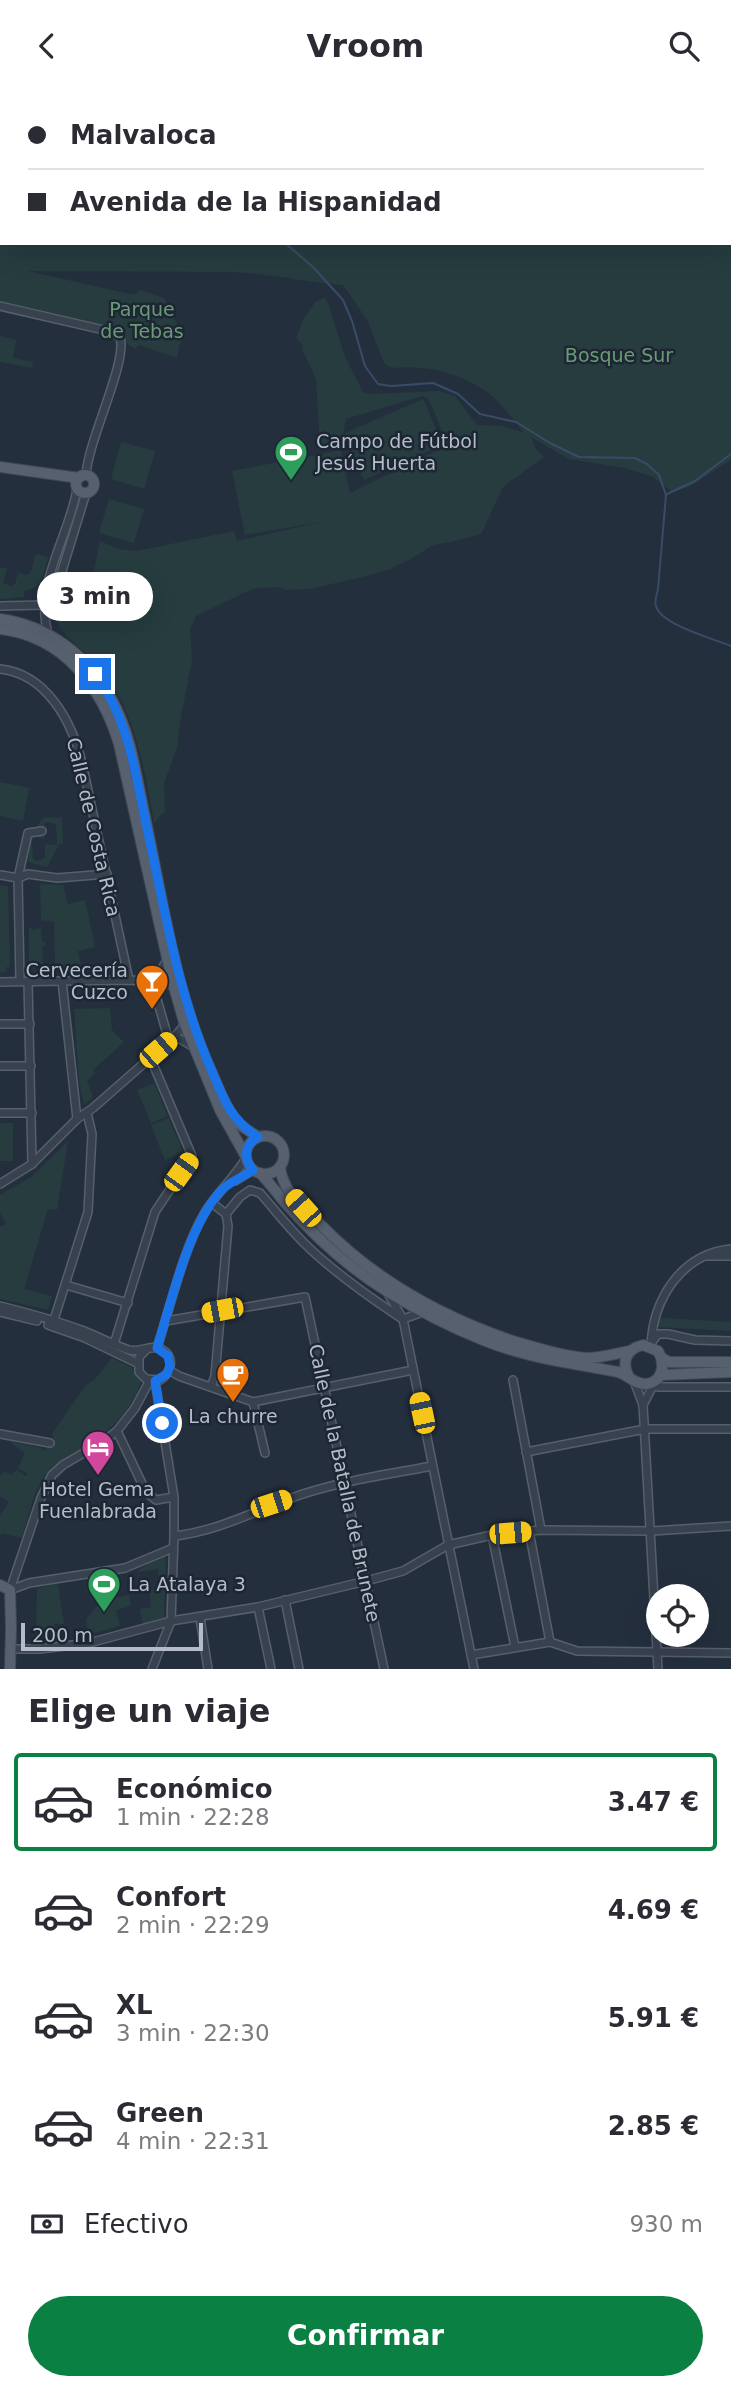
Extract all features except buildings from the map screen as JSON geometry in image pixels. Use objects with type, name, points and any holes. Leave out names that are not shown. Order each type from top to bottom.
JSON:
[{"type":"main road","points":[[0,467],[81,484]]},
{"type":"main road","points":[[0,472],[81,484]]},
{"type":"main road","points":[[0,619],[33,627],[69,647],[95,674],[113,702],[130,751],[193,1024],[229,1108],[238,1122],[258,1137]]},
{"type":"main road","points":[[0,629],[20,633],[61,653],[92,685],[108,713],[119,744],[173,986],[192,1046],[220,1111],[246,1156],[257,1172],[322,1241],[362,1275],[423,1313],[459,1331],[518,1352],[622,1373],[631,1379],[655,1382],[731,1372]]},
{"type":"main road","points":[[246,1156],[249,1144],[258,1137],[270,1136],[280,1143],[284,1155],[280,1167],[282,1180],[288,1191],[335,1240],[372,1269],[427,1304],[489,1332],[555,1353],[587,1358],[629,1351]]},
{"type":"main road","points":[[257,1172],[271,1173],[280,1167]]},
{"type":"main road","points":[[631,1379],[624,1369],[624,1360],[635,1346],[651,1346],[669,1362],[731,1362]]},
{"type":"main road","points":[[655,1382],[662,1358]]},
{"type":"main road","points":[[5,1588],[10,1669]]},
{"type":"street","points":[[0,306],[107,331],[120,337],[122,350],[46,589],[44,618],[48,634]]},
{"type":"street","points":[[0,606],[45,601]]},
{"type":"street","name":"Calle de Costa Rica","points":[[0,671],[10,670],[40,686],[60,708],[78,748],[129,980]]},
{"type":"street","points":[[33,1164],[30,1024],[24,981],[18,878],[28,833],[42,831]]},
{"type":"street","points":[[0,875],[18,878],[28,874],[57,878],[107,874]]},
{"type":"street","points":[[149,981],[164,968],[167,960]]},
{"type":"street","points":[[0,982],[129,980],[173,986]]},
{"type":"street","points":[[62,981],[76,1119]]},
{"type":"street","points":[[149,981],[169,1041]]},
{"type":"street","points":[[0,1184],[33,1164],[76,1119],[87,1113],[181,1030],[184,1022]]},
{"type":"street","points":[[0,1024],[30,1024]]},
{"type":"street","points":[[169,1041],[180,1039],[192,1046]]},
{"type":"street","points":[[114,1344],[155,1212],[192,1156],[150,1057]]},
{"type":"street","points":[[0,1066],[31,1066]]},
{"type":"street","points":[[0,1113],[32,1113]]},
{"type":"street","points":[[53,1323],[88,1212],[92,1134],[87,1113]]},
{"type":"street","points":[[157,1348],[194,1233],[246,1156]]},
{"type":"street","points":[[226,1187],[257,1172]]},
{"type":"street","points":[[226,1214],[240,1197],[250,1190],[260,1193],[302,1241],[363,1293],[403,1319],[423,1313]]},
{"type":"street","points":[[211,1387],[215,1375],[222,1310],[228,1226],[226,1214],[212,1203]]},
{"type":"street","points":[[651,1346],[652,1326],[661,1301],[673,1282],[685,1268],[703,1255],[731,1249]]},
{"type":"street","points":[[703,1255],[731,1256]]},
{"type":"street","points":[[66,1285],[128,1303]]},
{"type":"street","points":[[386,1291],[403,1319],[474,1669]]},
{"type":"street","name":"Calle de la Batalla de Brunete","points":[[222,1310],[305,1297],[384,1669]]},
{"type":"street","points":[[0,1309],[53,1323],[133,1352],[157,1348],[168,1356],[169,1370],[164,1377],[153,1381],[117,1431],[52,1475],[5,1588]]},
{"type":"street","points":[[166,1321],[222,1310]]},
{"type":"street","points":[[53,1323],[137,1363]]},
{"type":"street","points":[[651,1346],[658,1334],[695,1340],[731,1341]]},
{"type":"street","points":[[146,1350],[137,1363],[139,1372],[153,1381],[174,1497],[171,1621],[152,1669]]},
{"type":"street","points":[[169,1370],[253,1402],[413,1370]]},
{"type":"street","points":[[631,1379],[643,1405],[658,1669]]},
{"type":"street","points":[[513,1380],[541,1529]]},
{"type":"street","points":[[643,1405],[655,1382],[731,1387]]},
{"type":"street","points":[[253,1402],[265,1453]]},
{"type":"street","points":[[526,1452],[645,1429],[731,1429]]},
{"type":"street","points":[[117,1431],[146,1492],[156,1500],[174,1497]]},
{"type":"street","points":[[0,1434],[50,1443]]},
{"type":"street","points":[[174,1536],[226,1524],[271,1504],[345,1483],[432,1466]]},
{"type":"street","points":[[7,1652],[89,1643],[171,1621],[258,1607],[366,1581],[403,1571],[448,1545],[492,1535],[541,1529],[652,1531],[731,1527]]},
{"type":"street","points":[[529,1531],[550,1642]]},
{"type":"street","points":[[492,1535],[515,1647]]},
{"type":"street","points":[[5,1588],[125,1569],[173,1548]]},
{"type":"street","points":[[285,1600],[299,1669]]},
{"type":"street","points":[[258,1607],[271,1669]]},
{"type":"street","points":[[200,1618],[208,1669]]},
{"type":"street","points":[[471,1655],[550,1642],[577,1651],[731,1653]]},
{"type":"green space","points":[[0,245],[731,245],[731,460],[689,487],[672,492],[653,477],[625,468],[569,459],[531,437],[537,451],[544,457],[503,487],[481,534],[433,545],[388,570],[367,576],[310,589],[252,589],[196,616],[190,629],[192,660],[177,748],[164,783],[165,811],[154,823],[137,743],[123,705],[103,670],[66,635],[55,616],[56,605],[63,595],[89,593],[100,541],[118,549],[137,551],[234,531],[237,541],[321,522],[245,535],[232,471],[341,450],[350,493],[448,445],[428,398],[422,396],[346,419],[343,434],[423,399],[443,444],[364,480],[343,435],[341,446],[320,448],[316,379],[302,349],[303,345],[296,338],[304,318],[316,301],[325,298],[345,357],[363,392],[439,391],[455,396],[477,425],[503,426],[524,433],[496,399],[469,381],[431,369],[392,368],[384,363],[367,320],[343,285],[233,272],[28,271],[134,295],[141,290],[164,298],[182,334],[177,358],[139,345],[136,349],[110,329],[0,304]]},
{"type":"green space","points":[[0,336],[16,340],[13,358],[33,362],[32,368],[0,362]]},
{"type":"green space","points":[[121,442],[155,451],[144,489],[111,479]]},
{"type":"green space","points":[[109,499],[144,509],[134,543],[99,533]]},
{"type":"green space","points":[[36,554],[48,557],[39,583],[24,591],[24,597],[0,599],[0,568],[7,568],[3,583],[11,586],[15,584],[18,572],[26,575],[30,573]]},
{"type":"green space","points":[[0,782],[29,788],[23,821],[0,816]]},
{"type":"green space","points":[[62,817],[63,844],[59,844],[47,867],[28,862],[30,836],[44,835],[45,839],[35,837],[32,840],[33,859],[37,861],[45,858],[45,844],[57,843],[56,824],[47,822],[44,824],[44,830],[36,828],[43,818]]},
{"type":"green space","points":[[40,884],[63,885],[68,904],[85,900],[95,947],[78,951],[82,970],[57,971],[54,922],[41,920]]},
{"type":"green space","points":[[0,885],[8,886],[10,967],[6,967],[6,972],[0,973]]},
{"type":"green space","points":[[29,928],[41,928],[42,942],[45,942],[42,947],[43,964],[35,965],[35,969],[29,967]]},
{"type":"green space","points":[[110,1008],[112,1030],[124,1042],[93,1070],[95,1073],[87,1081],[93,1097],[84,1105],[79,1082],[74,1009]]},
{"type":"green space","points":[[154,1083],[168,1116],[151,1123],[137,1090]]},
{"type":"green space","points":[[169,1118],[183,1152],[165,1160],[151,1125]]},
{"type":"green space","points":[[0,1123],[13,1123],[13,1161],[0,1161]]},
{"type":"green space","points":[[68,1141],[57,1210],[48,1209],[24,1289],[52,1296],[48,1310],[0,1299],[0,1227],[6,1224],[0,1213],[0,1195],[31,1177]]},
{"type":"green space","points":[[660,1318],[731,1322],[731,1331],[658,1327]]},
{"type":"green space","points":[[112,1358],[133,1368],[141,1381],[133,1401],[118,1420],[100,1436],[59,1462],[47,1473],[35,1496],[22,1538],[2,1533],[0,1535],[0,1516],[9,1502],[0,1496],[0,1476],[4,1471],[11,1475],[17,1470],[26,1476],[28,1474],[18,1468],[25,1453],[8,1441],[42,1448],[43,1451],[53,1444],[52,1434],[85,1386],[95,1379]]},
{"type":"green space","points":[[164,1555],[164,1618],[143,1624],[140,1609],[151,1607],[149,1590],[159,1588],[158,1569],[138,1570]]},
{"type":"green space","points":[[58,1584],[64,1624],[54,1624],[57,1640],[63,1639],[63,1642],[36,1642],[37,1588]]},
{"type":"green space","name":"La Atalaya 3","points":[[129,1595],[131,1606],[116,1610],[120,1626],[88,1635],[86,1619],[102,1600]]},
{"type":"waterway","points":[[287,245],[313,267],[343,300],[365,366],[378,384],[391,386],[433,383],[458,394],[480,414],[516,422],[579,457],[635,458],[647,464],[659,475],[666,495],[656,606],[660,613],[677,625],[731,646]]},
{"type":"waterway","points":[[667,494],[695,481],[731,454]]},
{"type":"place","name":"Campo de Fútbol Jesús Huerta","points":[[291,482]]},
{"type":"place","name":"Cervecería Cuzco","points":[[152,1011]]},
{"type":"place","name":"La churre","points":[[233,1404]]},
{"type":"place","name":"Hotel Gema Fuenlabrada","points":[[98,1477]]},
{"type":"place","name":"La Atalaya 3","points":[[104,1614]]},
{"type":"route","points":[[95,674],[113,702],[128,741],[181,980],[197,1036],[229,1108],[241,1126],[258,1137],[246,1149],[248,1165],[253,1170],[226,1187],[202,1216],[194,1233],[157,1348],[165,1352],[170,1361],[167,1374],[155,1381],[162,1423]]},
{"type":"park label","name":"Parque de Tebas","points":[[142,320]]},
{"type":"park label","name":"Bosque Sur","points":[[619,355]]}]
